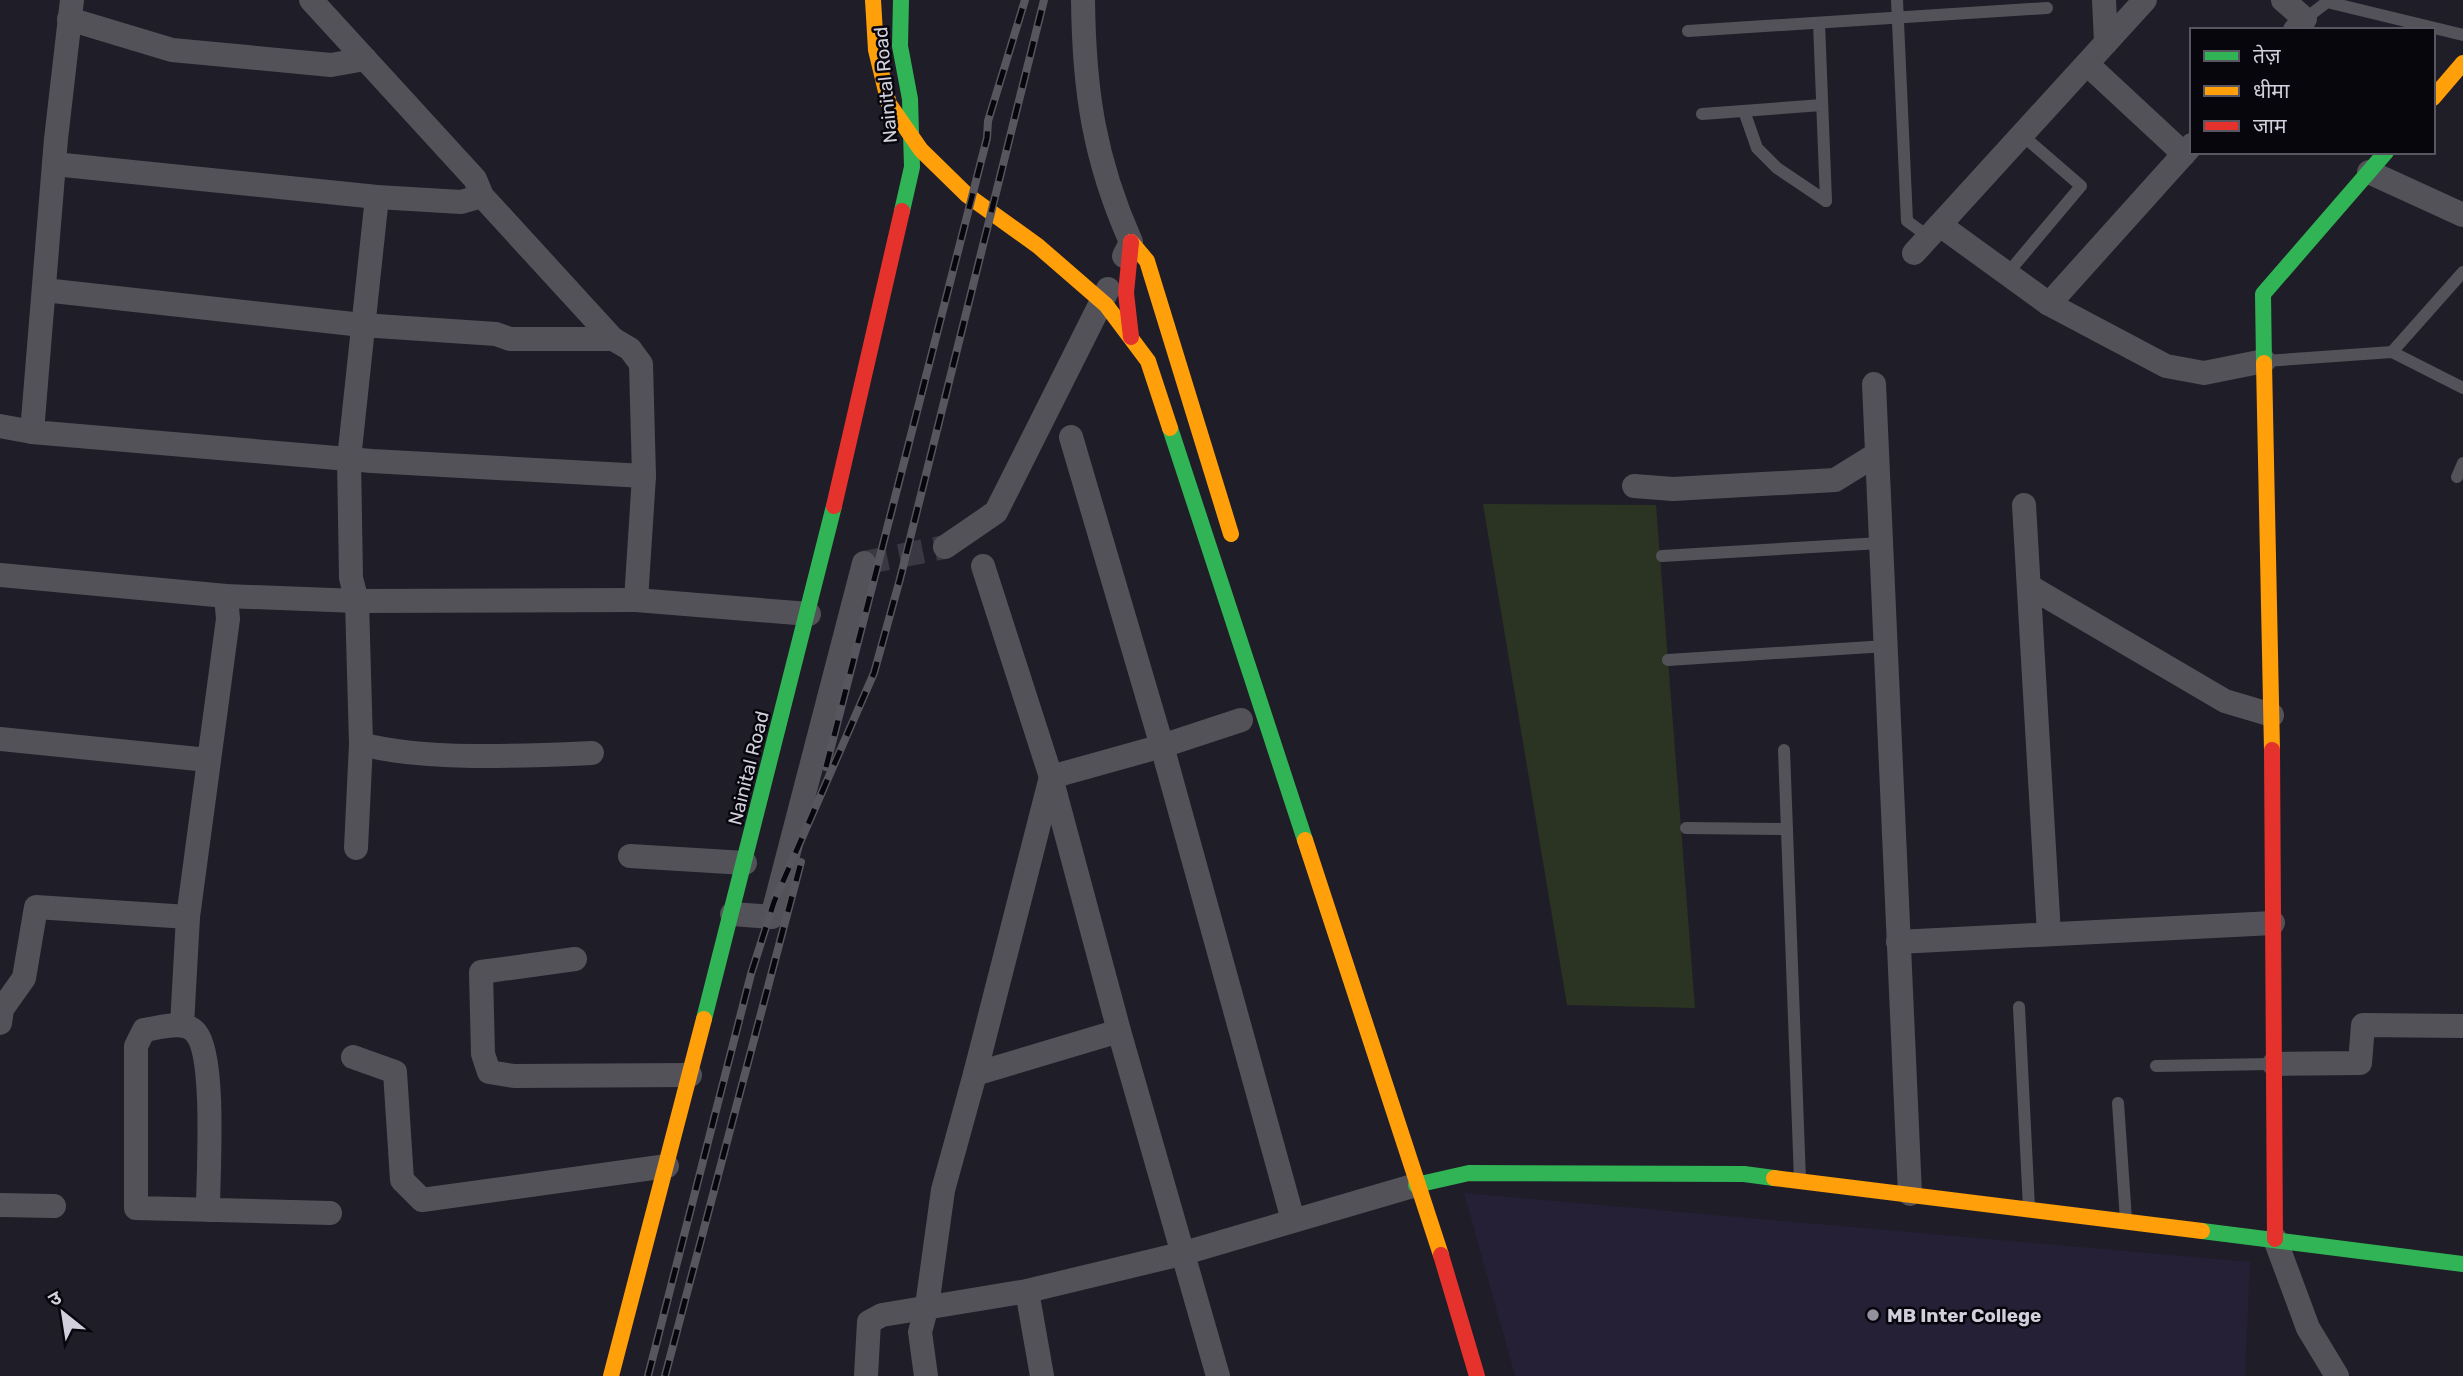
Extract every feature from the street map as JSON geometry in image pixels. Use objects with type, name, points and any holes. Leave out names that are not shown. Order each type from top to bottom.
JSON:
[{"type":"street","points":[[311,0],[475,179],[482,196],[613,339],[630,349],[640,364],[643,476],[636,600]]},
{"type":"street","points":[[873,0],[876,50],[889,104],[921,150],[967,195],[1038,246],[1107,305],[1148,361],[1447,1274],[1477,1376]]},
{"type":"street","name":"Nainital Road","points":[[611,1376],[809,614],[912,167],[910,99],[900,46],[901,0]]},
{"type":"street","points":[[1083,0],[1088,96],[1110,193],[1131,242],[1147,261],[1234,545]]},
{"type":"street","points":[[2104,0],[2106,43]]},
{"type":"street","points":[[2145,0],[1928,238],[2007,274],[2049,304],[2166,366],[2204,373],[2264,361]]},
{"type":"street","points":[[2283,0],[2300,24]]},
{"type":"street","points":[[32,432],[54,164],[71,9],[172,50],[331,65],[365,59]]},
{"type":"street","points":[[2435,95],[2463,63]]},
{"type":"street","points":[[2049,304],[2188,149],[2087,64]]},
{"type":"street","name":"Nainital Road","points":[[866,81],[912,167]]},
{"type":"street","points":[[878,105],[910,99]]},
{"type":"street","points":[[2337,1376],[2308,1328],[2275,1239],[2272,715],[2263,294],[2384,154]]},
{"type":"street","points":[[54,164],[377,197],[461,202],[482,196]]},
{"type":"street","points":[[2369,172],[2463,215]]},
{"type":"street","points":[[356,848],[360,744],[356,601],[351,578],[349,459],[377,197]]},
{"type":"street","points":[[1131,242],[1126,293],[1134,369],[1150,421]]},
{"type":"street","points":[[945,547],[996,512],[1131,242]]},
{"type":"street","points":[[44,290],[362,325],[496,334],[510,339],[613,339]]},
{"type":"street","points":[[1874,384],[1910,1194]]},
{"type":"street","points":[[0,426],[32,432],[349,459],[643,476]]},
{"type":"street","points":[[1072,438],[1162,747],[1293,1220]]},
{"type":"street","points":[[1634,485],[1673,489],[1835,480],[1877,454]]},
{"type":"street","points":[[2024,505],[2049,934]]},
{"type":"street","points":[[732,914],[772,917],[864,563]]},
{"type":"street","points":[[983,566],[1051,777],[1181,1255],[1218,1376]]},
{"type":"street","points":[[0,575],[226,596],[356,601],[636,600],[809,614]]},
{"type":"street","points":[[2029,586],[2225,701],[2272,715]]},
{"type":"street","points":[[182,1025],[188,917],[228,619],[226,596]]},
{"type":"street","points":[[1051,777],[1162,747],[1241,720]]},
{"type":"street","points":[[0,739],[208,760]]},
{"type":"street","points":[[360,744],[387,751],[532,755],[592,752]]},
{"type":"street","points":[[926,1376],[919,1332],[927,1306],[943,1190],[1051,777]]},
{"type":"street","points":[[630,856],[745,863]]},
{"type":"street","points":[[0,1023],[2,1009],[24,978],[36,908],[188,917]]},
{"type":"street","points":[[1898,942],[2273,923]]},
{"type":"street","points":[[575,959],[481,972],[483,1054],[489,1072],[514,1076],[690,1075]]},
{"type":"street","points":[[208,1210],[208,1063],[196,1032],[182,1025],[144,1030],[136,1046],[135,1208],[208,1210],[330,1213]]},
{"type":"street","points":[[2274,1064],[2360,1063],[2363,1025],[2463,1026]]},
{"type":"street","points":[[975,1074],[1119,1031]]},
{"type":"street","points":[[353,1057],[395,1072],[402,1180],[422,1200],[667,1166]]},
{"type":"street","points":[[1404,1143],[1407,1097]]},
{"type":"street","points":[[1384,1126],[1404,1143]]},
{"type":"street","points":[[866,1376],[869,1322],[881,1315],[1027,1290],[1181,1255],[1416,1185],[1469,1174],[1744,1174],[2463,1264]]},
{"type":"street","points":[[0,1205],[54,1206]]},
{"type":"street","points":[[1027,1290],[1042,1376]]},
{"type":"lane","points":[[1897,0],[1907,221],[1928,238]]},
{"type":"lane","points":[[2300,24],[2328,2],[2434,28]]},
{"type":"lane","points":[[1688,31],[2047,8]]},
{"type":"lane","points":[[1744,111],[1757,148],[1777,168],[1826,201],[1819,23]]},
{"type":"lane","points":[[2435,28],[2463,35]]},
{"type":"lane","points":[[1702,114],[1822,105]]},
{"type":"lane","points":[[2007,274],[2081,186],[2022,135]]},
{"type":"lane","points":[[2392,352],[2463,272]]},
{"type":"lane","points":[[2264,361],[2392,352],[2463,388]]},
{"type":"lane","points":[[2457,477],[2463,463]]},
{"type":"lane","points":[[1662,556],[1881,543]]},
{"type":"lane","points":[[1668,660],[1886,646]]},
{"type":"lane","points":[[1784,750],[1800,1181]]},
{"type":"lane","points":[[1686,828],[1787,829]]},
{"type":"lane","points":[[2019,1007],[2029,1209]]},
{"type":"lane","points":[[2156,1066],[2274,1064]]},
{"type":"lane","points":[[2118,1103],[2126,1221]]},
{"type":"shaded area","name":"MB Inter College","points":[[1464,1193],[2250,1262],[2245,1376],[1515,1376]]},
{"type":"green space","points":[[1483,504],[1656,505],[1695,1008],[1567,1005]]},
{"type":"tunnel","points":[[864,563],[945,547]]},
{"type":"railway","points":[[826,767],[987,138],[988,121],[1025,0]]},
{"type":"railway","points":[[648,1376],[751,974],[774,902],[874,673],[900,579],[1044,0]]},
{"type":"railway","points":[[665,1376],[801,862]]},
{"type":"traffic: fast","points":[[901,0],[900,46],[910,99],[912,167],[902,211]]},
{"type":"traffic: fast","points":[[2264,363],[2263,294],[2384,154]]},
{"type":"traffic: fast","points":[[1170,428],[1305,840]]},
{"type":"traffic: fast","points":[[704,1019],[834,506]]},
{"type":"traffic: fast","points":[[1416,1185],[1469,1173],[1744,1174],[1774,1178]]},
{"type":"traffic: fast","points":[[2202,1231],[2463,1264]]},
{"type":"traffic: slow","points":[[873,0],[876,50],[889,104],[921,150],[967,195],[1038,246],[1106,305],[1148,361],[1170,428]]},
{"type":"traffic: slow","points":[[2435,96],[2463,63]]},
{"type":"traffic: slow","points":[[1131,242],[1147,261],[1231,534]]},
{"type":"traffic: slow","points":[[2264,363],[2272,750]]},
{"type":"traffic: slow","points":[[1305,840],[1441,1255]]},
{"type":"traffic: slow","points":[[611,1376],[704,1019]]},
{"type":"traffic: slow","points":[[1774,1178],[2202,1231]]},
{"type":"traffic: jam","points":[[834,506],[902,211]]},
{"type":"traffic: jam","points":[[1131,242],[1126,293],[1131,337]]},
{"type":"traffic: jam","points":[[2272,750],[2275,1239]]},
{"type":"traffic: jam","points":[[1441,1255],[1477,1376]]},
{"type":"place","name":"MB Inter College","points":[[1873,1315]]}]
